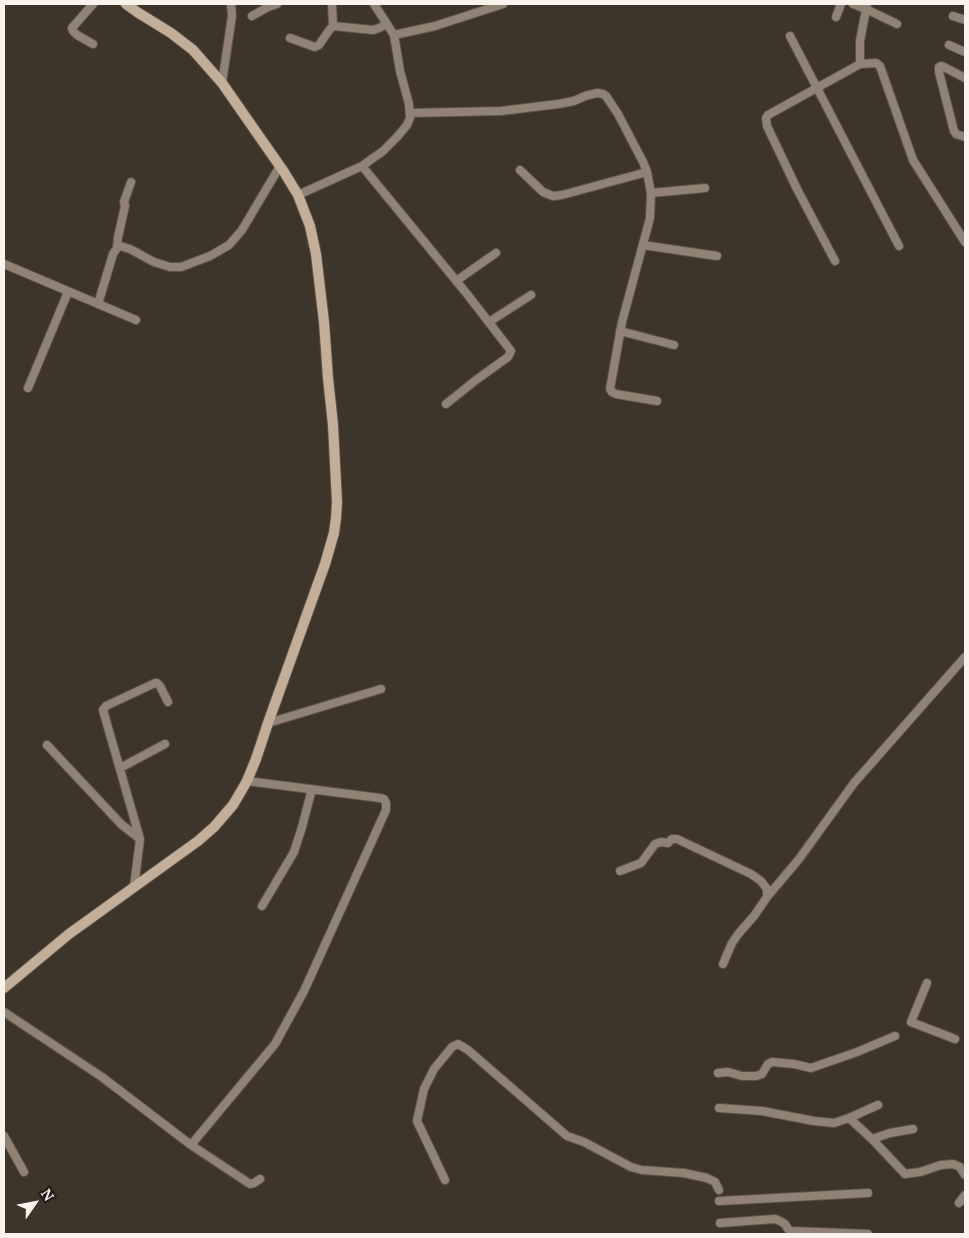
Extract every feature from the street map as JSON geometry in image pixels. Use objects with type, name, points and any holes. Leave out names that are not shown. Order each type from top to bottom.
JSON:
[{"type":"street","points":[[93,44],[77,35],[72,28],[94,4]]},
{"type":"street","points":[[4,988],[69,934],[198,841],[214,827],[233,805],[248,781],[256,759],[325,564],[334,533],[336,518],[334,435],[316,254],[310,226],[298,195],[222,83],[193,50],[171,33],[126,4]]},
{"type":"street","points":[[222,83],[232,16],[231,4]]},
{"type":"street","points":[[252,16],[277,4]]},
{"type":"street","points":[[332,4],[334,26]]},
{"type":"street","points":[[298,195],[362,166],[397,137],[410,118],[394,35],[374,4]]},
{"type":"street","points":[[394,35],[435,26],[502,4]]},
{"type":"street","points":[[836,17],[841,4]]},
{"type":"street","points":[[853,4],[866,6],[897,24]]},
{"type":"street","points":[[860,64],[860,41],[866,6]]},
{"type":"street","points":[[953,16],[965,20]]},
{"type":"street","points":[[290,38],[315,47],[319,45],[334,26],[373,30],[387,24]]},
{"type":"street","points":[[790,36],[899,246]]},
{"type":"street","points":[[949,45],[965,52]]},
{"type":"street","points":[[836,261],[797,189],[766,122],[766,118],[768,114],[860,64],[876,63],[880,66],[913,160],[965,242]]},
{"type":"street","points":[[965,78],[942,66],[939,67],[954,131],[956,134],[965,137]]},
{"type":"street","points":[[410,113],[501,112],[574,101],[585,96],[600,93],[610,100],[647,172],[651,193],[650,218],[620,331],[610,385],[611,390],[616,394],[657,401]]},
{"type":"street","points":[[117,248],[120,246],[130,249],[154,262],[181,268],[210,256],[229,246],[242,230],[280,166]]},
{"type":"street","points":[[362,166],[511,349],[508,357],[446,404]]},
{"type":"street","points":[[520,170],[544,192],[553,196],[647,172]]},
{"type":"street","points":[[98,304],[113,254],[117,248],[125,206],[124,202],[131,182]]},
{"type":"street","points":[[651,193],[705,188]]},
{"type":"street","points":[[642,245],[717,256]]},
{"type":"street","points":[[456,281],[496,253]]},
{"type":"street","points":[[4,264],[136,320]]},
{"type":"street","points":[[28,388],[68,292]]},
{"type":"street","points":[[489,322],[531,295]]},
{"type":"street","points":[[620,331],[674,345]]},
{"type":"street","points":[[723,964],[739,933],[800,859],[854,783],[965,657]]},
{"type":"street","points":[[134,887],[140,839],[104,710],[106,706],[157,683],[168,702]]},
{"type":"street","points":[[268,723],[381,689]]},
{"type":"street","points":[[120,768],[165,744]]},
{"type":"street","points":[[47,745],[121,824],[140,839]]},
{"type":"street","points":[[191,1145],[275,1044],[304,991],[386,810],[384,799],[380,798],[248,781]]},
{"type":"street","points":[[262,906],[294,852],[312,789]]},
{"type":"street","points":[[620,871],[640,863],[655,844],[661,842],[668,843],[672,839],[677,839],[751,874],[761,881],[767,889],[767,897]]},
{"type":"street","points":[[927,983],[911,1022],[955,1040]]},
{"type":"street","points":[[4,1012],[102,1077],[191,1145],[250,1184],[260,1179]]},
{"type":"street","points":[[718,1074],[728,1072],[742,1076],[756,1076],[762,1074],[768,1064],[772,1062],[811,1068],[895,1036]]},
{"type":"street","points":[[445,1180],[417,1121],[424,1090],[434,1069],[452,1047],[458,1044],[468,1050],[567,1136],[584,1142],[631,1167],[642,1170],[684,1173],[707,1178],[715,1182],[719,1190]]},
{"type":"street","points":[[719,1108],[762,1111],[834,1123],[878,1106]]},
{"type":"street","points":[[850,1118],[905,1174],[953,1164],[960,1167],[965,1175]]},
{"type":"street","points":[[872,1139],[883,1134],[913,1129]]},
{"type":"street","points":[[4,1136],[24,1172]]},
{"type":"street","points":[[719,1201],[868,1193]]},
{"type":"street","points":[[959,1203],[965,1195]]},
{"type":"street","points":[[720,1224],[775,1219],[785,1224],[790,1231],[868,1234]]}]
